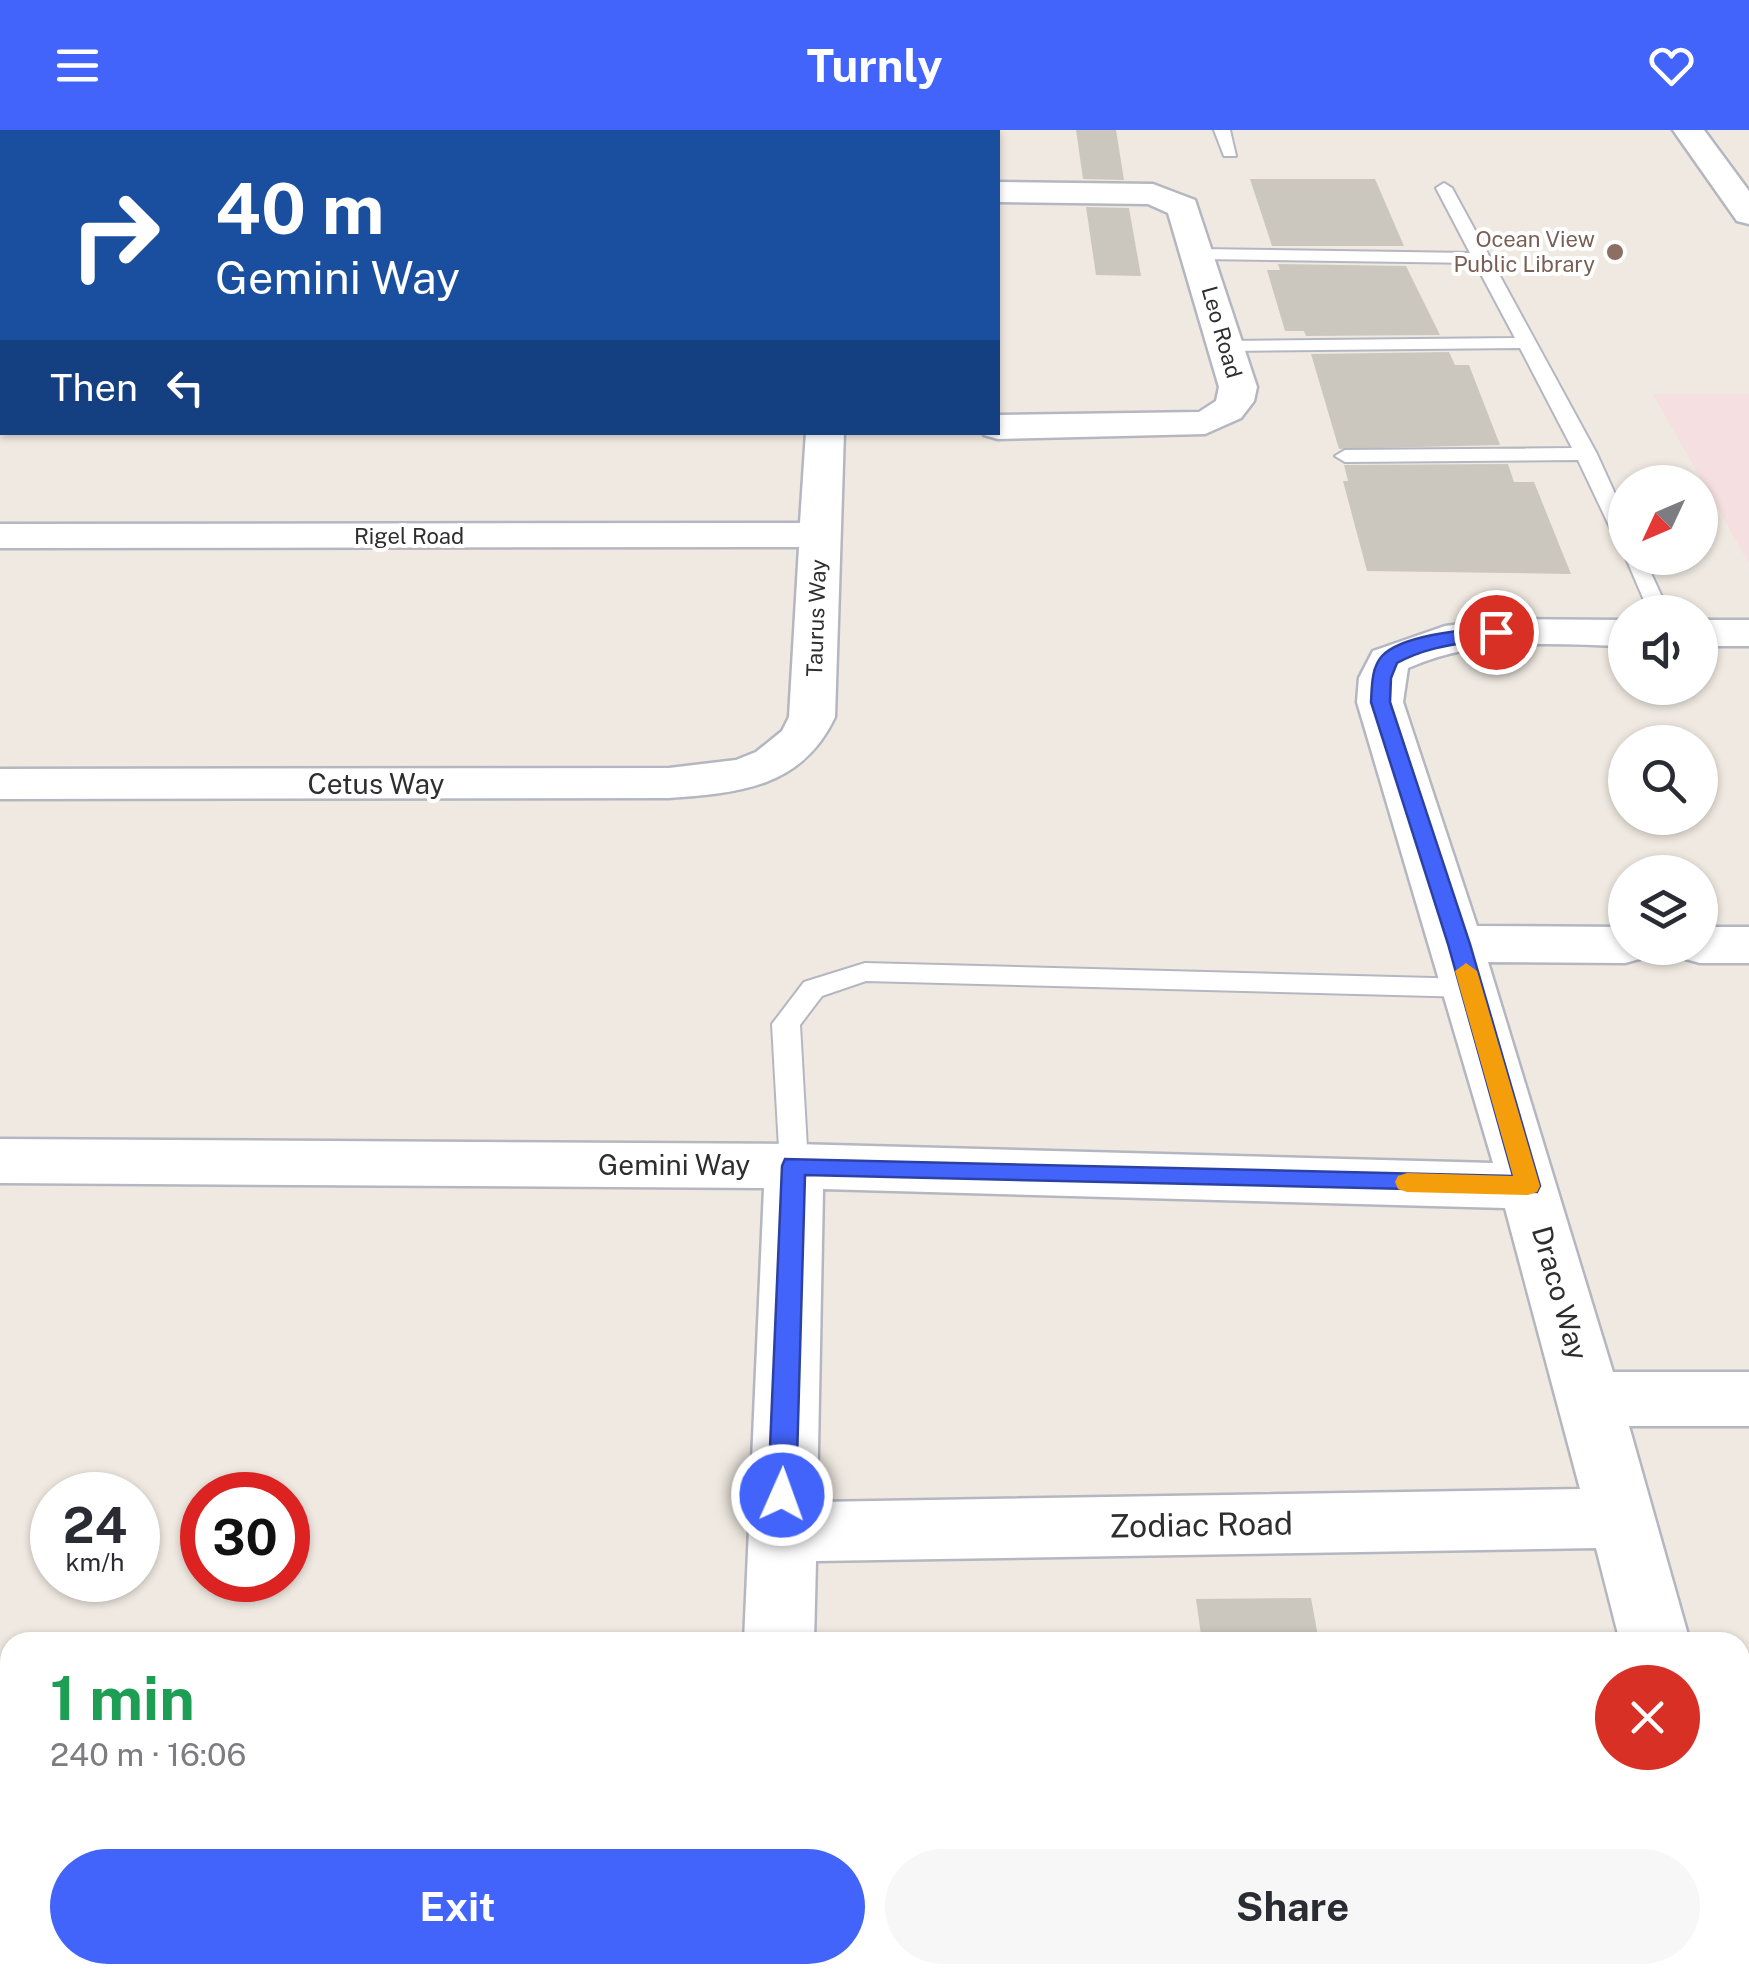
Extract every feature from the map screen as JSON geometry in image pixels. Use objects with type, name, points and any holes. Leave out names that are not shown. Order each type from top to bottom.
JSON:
[{"type":"street","points":[[1688,130],[1749,214]]},
{"type":"street","name":"Leo Road","points":[[1000,192],[1154,194],[1183,207],[1238,388],[1237,401],[1224,415],[1205,422],[1000,427]]},
{"type":"street","name":"Taurus Way","points":[[751,772],[796,748],[812,717],[825,435]]},
{"type":"street","name":"Rigel Road","points":[[0,536],[819,536]]},
{"type":"street","name":"Draco Way","points":[[1608,632],[1496,632],[1453,636],[1413,647],[1389,660],[1382,678],[1380,702],[1465,966],[1591,1399],[1652,1632]]},
{"type":"street","points":[[1718,633],[1749,633]]},
{"type":"street","name":"Cetus Way","points":[[0,784],[669,783],[708,781],[751,772]]},
{"type":"street","points":[[1718,945],[1749,945]]},
{"type":"street","points":[[1465,966],[1608,947]]},
{"type":"street","name":"Gemini Way","points":[[0,1161],[794,1166],[1528,1186]]},
{"type":"street","points":[[779,1632],[794,1166]]},
{"type":"street","points":[[1591,1399],[1749,1400]]},
{"type":"street","name":"Zodiac Road","points":[[781,1532],[1622,1518]]},
{"type":"lane","points":[[0,130],[58,130]]},
{"type":"lane","points":[[1222,130],[1230,153]]},
{"type":"lane","points":[[1444,188],[1608,500]]},
{"type":"lane","points":[[1200,254],[1479,258]]},
{"type":"lane","points":[[1226,346],[1523,342]]},
{"type":"lane","points":[[1345,456],[1587,454]]},
{"type":"lane","points":[[794,1166],[786,1024],[813,988],[865,972],[1465,966]]},
{"type":"shaded area","points":[[1653,394],[1749,394],[1749,563],[1718,508],[1718,465],[1693,465]]},
{"type":"building","points":[[1076,130],[1116,130],[1124,180],[1083,179]]},
{"type":"building","points":[[1250,179],[1375,179],[1404,246],[1272,246]]},
{"type":"building","points":[[1086,207],[1129,208],[1141,276],[1096,275]]},
{"type":"building","points":[[1278,264],[1406,266],[1440,335],[1306,336],[1304,331],[1285,331],[1267,270],[1280,270]]},
{"type":"building","points":[[1449,352],[1455,365],[1469,365],[1500,445],[1339,449],[1311,354]]},
{"type":"building","points":[[1508,464],[1514,482],[1534,482],[1571,574],[1367,571],[1343,481],[1348,481],[1344,465]]},
{"type":"building","points":[[1311,1598],[1317,1632],[1201,1632],[1196,1599]]},
{"type":"slow traffic","points":[[1407,1182],[1528,1186],[1466,971]]},
{"type":"place","name":"Ocean View Public Library","points":[[1615,252]]},
{"type":"route","points":[[782,1495],[794,1166],[1528,1186],[1459,944],[1380,702],[1382,678],[1389,660],[1413,647],[1453,636],[1496,632]]}]
